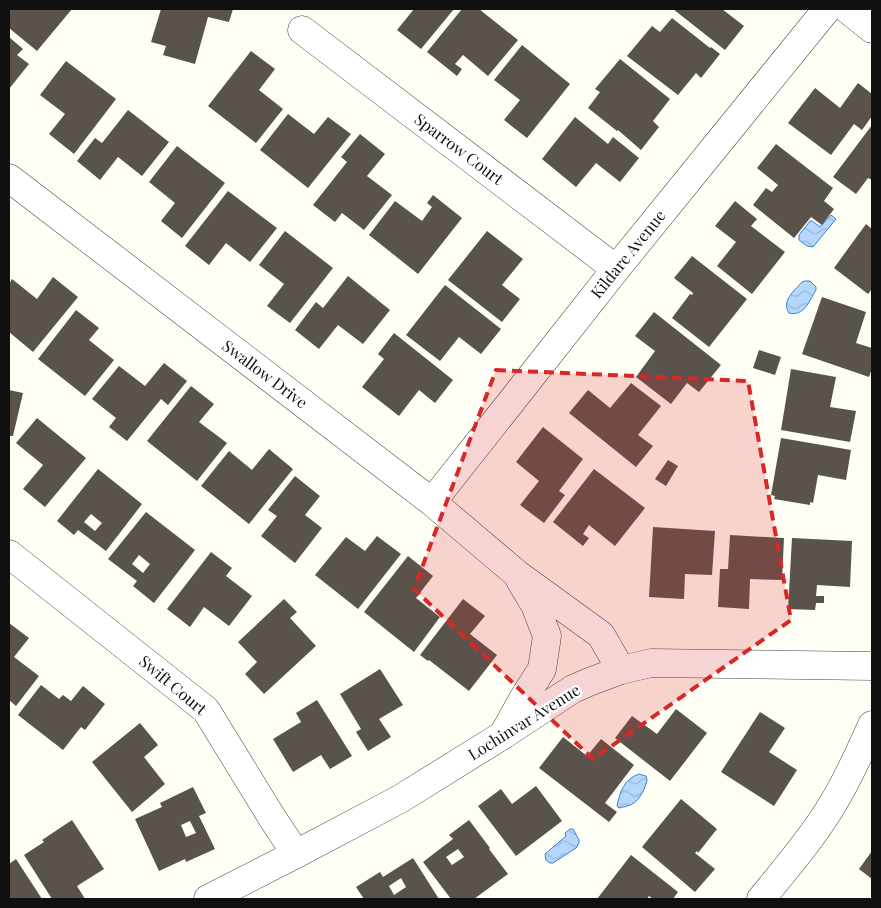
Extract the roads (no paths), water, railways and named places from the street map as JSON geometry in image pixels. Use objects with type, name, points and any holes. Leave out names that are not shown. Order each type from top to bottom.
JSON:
[{"type":"street","name":"Kildare Avenue","points":[[432,502],[616,269],[827,9]]},
{"type":"street","points":[[847,9],[872,29]]},
{"type":"street","name":"Sparrow Court","points":[[302,30],[616,269]]},
{"type":"street","name":"Swallow Drive","points":[[9,178],[432,502],[517,574],[601,635],[621,670]]},
{"type":"street","name":"Swift Court","points":[[9,554],[206,710],[296,854]]},
{"type":"street","name":"Swallow Drive","points":[[503,735],[542,670],[547,636],[535,605],[517,574]]},
{"type":"street","name":"Lochinvar Avenue","points":[[208,899],[400,798],[503,735],[573,689],[621,670],[651,663],[872,666]]},
{"type":"street","points":[[761,899],[829,811],[850,774],[872,725]]},
{"type":"water","points":[[831,215],[836,219],[813,247],[807,246],[799,240],[799,235],[810,221],[820,227]]},
{"type":"water","points":[[805,281],[810,281],[816,287],[816,290],[799,313],[789,313],[787,300],[795,289]]},
{"type":"water","points":[[639,774],[646,776],[647,780],[643,792],[638,800],[631,805],[619,808],[617,806],[626,783]]},
{"type":"water","points":[[573,829],[579,843],[576,848],[550,863],[546,860],[545,854],[566,836],[565,833]]}]
